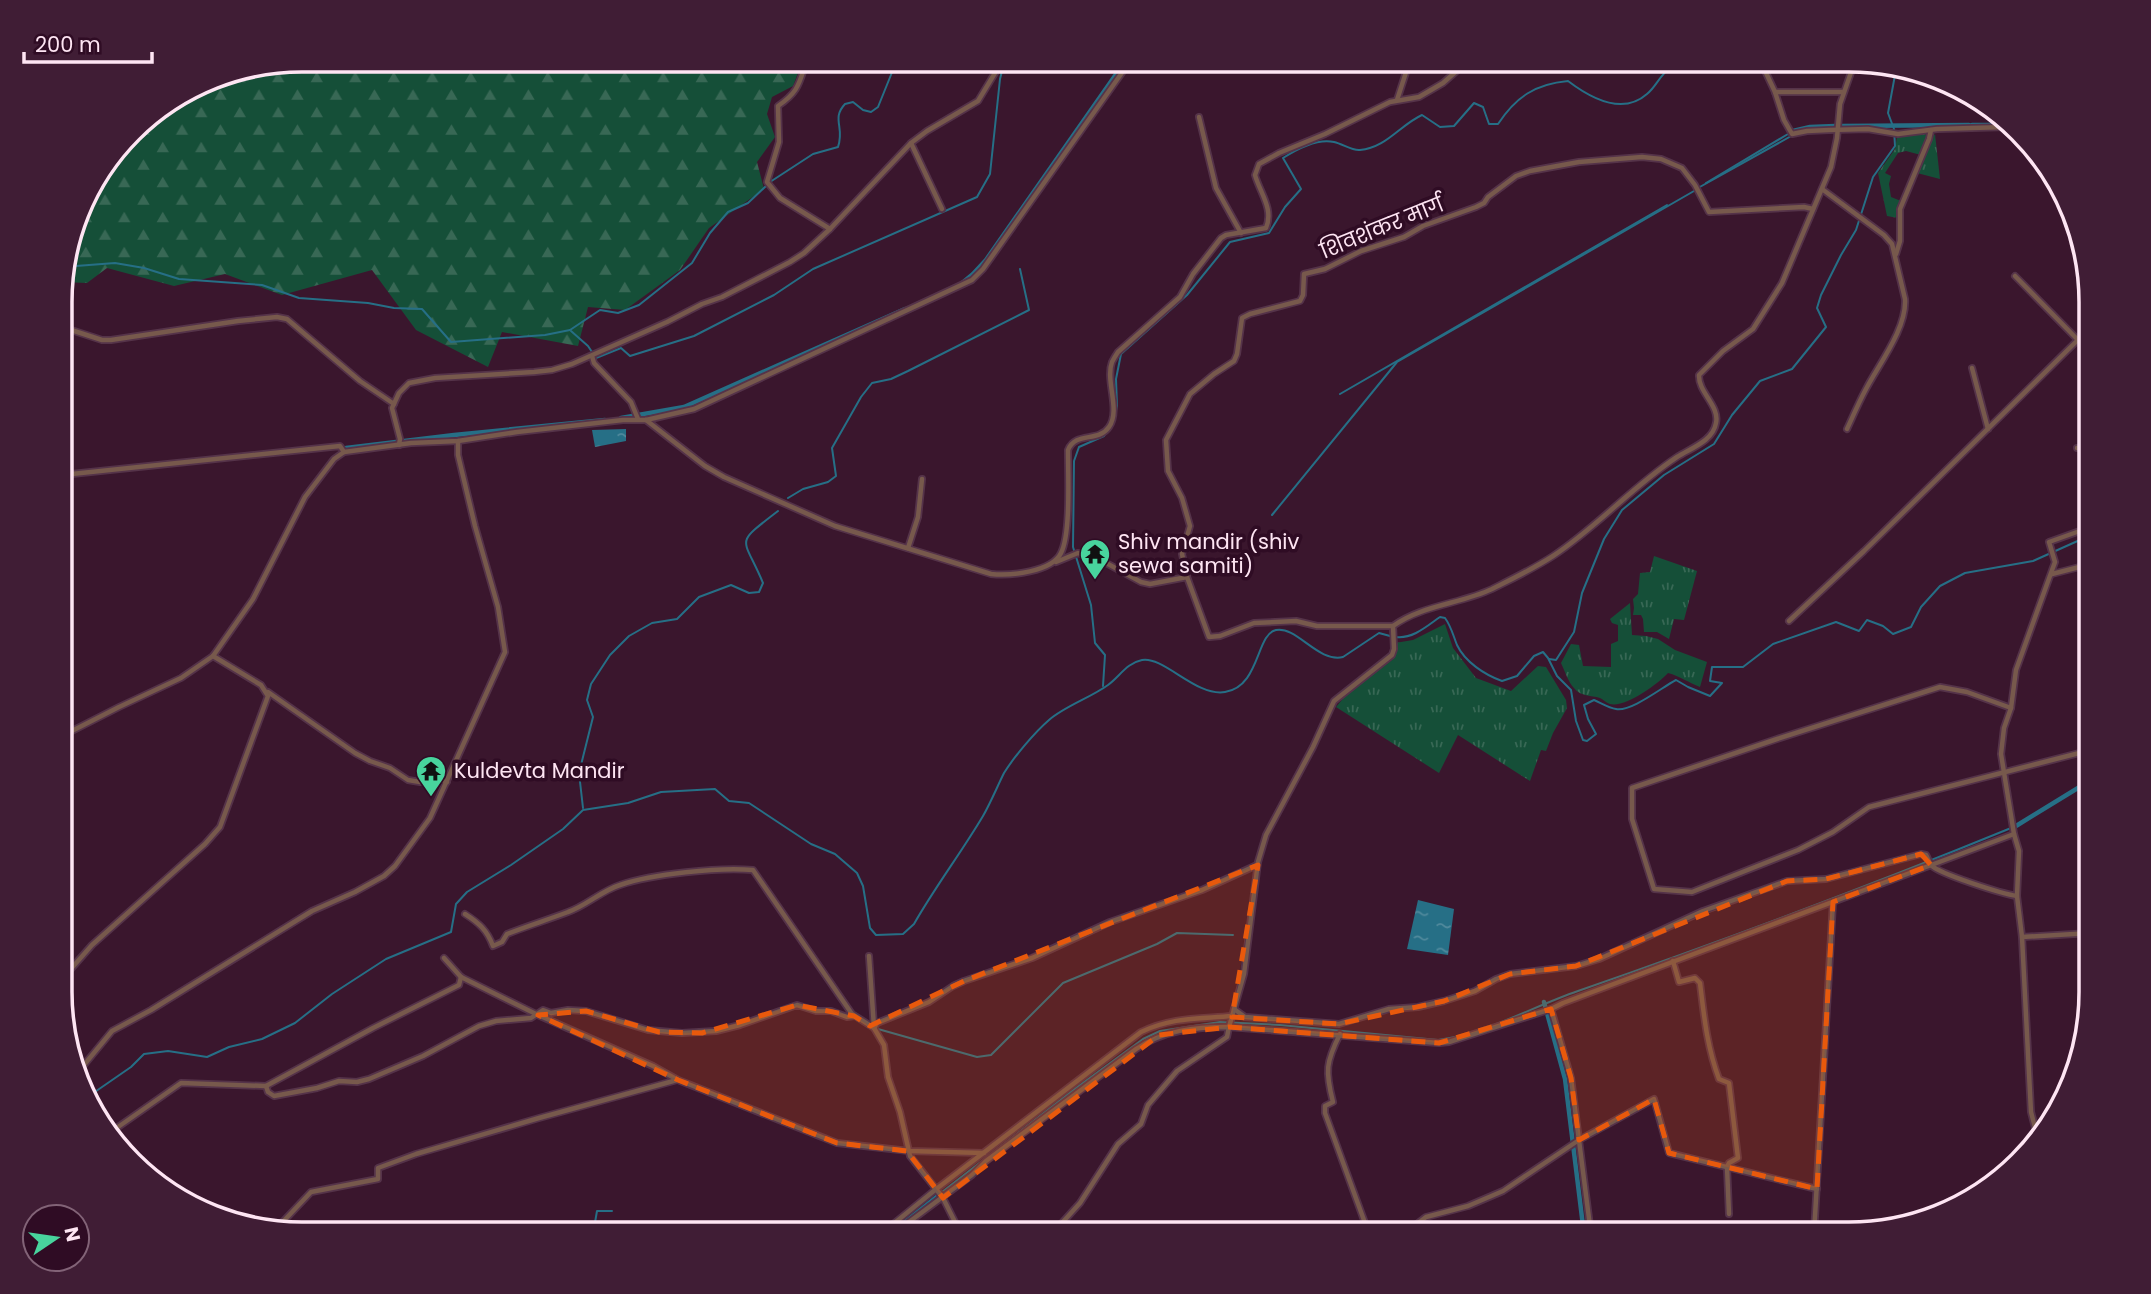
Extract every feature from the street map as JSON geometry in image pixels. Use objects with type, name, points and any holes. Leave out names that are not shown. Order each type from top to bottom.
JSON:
[{"type":"street","points":[[804,72],[801,83],[792,97],[778,106],[779,142],[767,182],[780,198],[830,229]]},
{"type":"street","points":[[400,442],[392,408],[399,393],[409,383],[552,370],[592,356],[722,297],[790,262],[830,229],[911,143],[978,101],[996,72]]},
{"type":"street","points":[[72,731],[181,678],[213,656],[253,599],[305,497],[334,459],[344,452],[400,442],[458,441],[517,432],[646,420],[694,409],[972,279],[983,269],[1123,72]]},
{"type":"street","points":[[1398,100],[1406,72]]},
{"type":"street","points":[[1052,564],[1061,555],[1066,538],[1068,450],[1071,443],[1078,439],[1100,435],[1111,426],[1111,363],[1118,352],[1180,297],[1193,274],[1221,238],[1266,228],[1269,222],[1266,199],[1255,175],[1259,164],[1398,100],[1419,97],[1455,72]]},
{"type":"street","points":[[1766,72],[1792,134],[1868,129],[1896,134],[1999,127]]},
{"type":"street","points":[[1392,628],[1439,605],[1489,590],[1555,555],[1650,478],[1678,457],[1700,445],[1712,433],[1717,414],[1699,382],[1699,375],[1752,328],[1782,283],[1831,167],[1840,104],[1851,72]]},
{"type":"street","points":[[1775,92],[1843,92]]},
{"type":"street","points":[[1199,117],[1216,188],[1241,233]]},
{"type":"street","points":[[1896,255],[1900,241],[1900,209],[1931,130]]},
{"type":"street","points":[[911,143],[942,209]]},
{"type":"street","name":"शिवशंकर मार्ग","points":[[1187,577],[1182,554],[1190,526],[1182,498],[1168,471],[1166,440],[1191,394],[1234,361],[1242,318],[1300,301],[1304,274],[1325,269],[1361,251],[1404,237],[1423,226],[1476,207],[1516,176],[1598,159],[1652,157],[1682,168],[1695,185],[1709,212],[1813,209]]},
{"type":"street","points":[[1822,188],[1892,244],[1905,308],[1899,330],[1866,388],[1847,429]]},
{"type":"street","points":[[2015,276],[2079,337]]},
{"type":"street","points":[[72,330],[110,340],[238,321],[277,317],[287,319],[360,381],[394,404]]},
{"type":"street","points":[[1789,621],[1821,593],[2079,339]]},
{"type":"street","points":[[592,356],[594,363],[631,402],[638,419]]},
{"type":"street","points":[[1972,368],[1988,429]]},
{"type":"street","points":[[646,420],[705,466],[724,477],[835,526],[991,574],[1004,576],[1028,572],[1078,553],[1150,584],[1187,577],[1209,637],[1261,622],[1296,621],[1317,626],[1389,624],[1392,628],[1392,655],[1335,701],[1266,835],[1258,865],[1244,974],[1227,1037],[1177,1071],[1161,1089],[1148,1105],[1141,1124],[1118,1144],[1080,1203],[1063,1222]]},
{"type":"street","points":[[84,1064],[112,1031],[289,924],[384,876],[430,818],[505,652],[498,607],[474,526],[458,455],[458,441]]},
{"type":"street","points":[[72,474],[340,446],[344,452]]},
{"type":"street","points":[[908,548],[918,517],[922,479]]},
{"type":"street","points":[[2035,1127],[2031,1112],[2022,937],[2017,896],[2019,851],[2001,754],[2016,670],[2055,562],[2049,542],[2079,531]]},
{"type":"street","points":[[2052,574],[2079,567]]},
{"type":"street","points":[[213,656],[249,677],[355,753],[390,768],[408,780],[421,782],[433,776],[447,782]]},
{"type":"street","points":[[2011,708],[1967,692],[1940,687],[1632,788],[1632,819],[1654,889],[1692,892],[1798,850],[1833,832],[1869,807],[2079,753]]},
{"type":"street","points":[[72,968],[92,945],[205,844],[220,827],[266,702],[266,691]]},
{"type":"street","points":[[896,1222],[1141,1032],[1160,1023],[1181,1019],[1230,1022],[1449,1042],[1551,1009],[1833,902],[2013,830]]},
{"type":"street","points":[[1234,1009],[1245,1017],[1339,1024],[1389,1009],[1418,1007],[1475,991],[1510,974],[1576,966],[1599,959],[1703,911],[1787,881],[1826,879],[1921,854],[1926,855],[1930,863],[2004,894],[2017,896]]},
{"type":"street","points":[[874,1028],[877,1023],[929,1002],[953,986],[1032,958],[1110,922],[1202,890],[1258,865]]},
{"type":"street","points":[[464,914],[482,925],[493,946],[502,942],[507,934],[571,911],[601,892],[621,884],[694,872],[753,870],[854,1016],[874,1028]]},
{"type":"street","points":[[1815,1222],[1833,902]]},
{"type":"street","points":[[2022,937],[2079,934]]},
{"type":"street","points":[[869,956],[874,1028],[884,1045],[888,1077],[909,1151],[912,1160],[943,1198],[955,1222]]},
{"type":"street","points":[[444,958],[461,977],[538,1015],[653,1066],[678,1080],[837,1143],[909,1151],[984,1153]]},
{"type":"street","points":[[1673,961],[1679,982],[1695,978],[1700,983],[1711,1059],[1718,1079],[1729,1083],[1738,1158],[1728,1163],[1727,1167],[1729,1214]]},
{"type":"street","points":[[117,1128],[181,1083],[266,1086],[459,985],[461,977]]},
{"type":"street","points":[[266,1086],[268,1092],[274,1096],[339,1081],[357,1082],[369,1079],[423,1056],[479,1026],[531,1017],[543,1010],[551,1013],[586,1011],[648,1030],[682,1033],[716,1031],[797,1005],[816,1011],[831,1011],[847,1017],[854,1016]]},
{"type":"street","points":[[1551,1009],[1571,1078],[1589,1222]]},
{"type":"street","points":[[910,1222],[972,1175],[986,1161],[1151,1039],[1171,1032],[1230,1022]]},
{"type":"street","points":[[1340,1034],[1328,1059],[1333,1102],[1325,1106],[1325,1113],[1364,1222]]},
{"type":"street","points":[[284,1221],[311,1192],[378,1179],[378,1168],[416,1154],[678,1080]]},
{"type":"street","points":[[1420,1222],[1426,1217],[1468,1206],[1503,1191],[1579,1140],[1654,1099],[1670,1153],[1816,1189]]},
{"type":"highlighted area","points":[[1921,854],[1931,865],[1833,902],[1817,1189],[1669,1153],[1654,1099],[1579,1140],[1571,1078],[1551,1009],[1439,1043],[1229,1027],[1159,1035],[943,1198],[907,1151],[837,1143],[678,1080],[538,1015],[586,1011],[659,1032],[702,1033],[797,1005],[854,1016],[870,1026],[964,981],[1258,865],[1232,1017],[1339,1024],[1444,1001],[1510,974],[1576,966],[1787,881],[1826,879]]},
{"type":"green space","points":[[302,72],[798,72],[793,86],[772,97],[767,114],[775,137],[757,162],[764,189],[709,228],[680,270],[625,310],[588,307],[578,346],[502,332],[488,367],[416,330],[372,270],[282,295],[225,274],[174,286],[107,268],[87,283],[73,282],[76,257],[89,214],[111,174],[129,150],[150,129],[200,95],[228,84],[272,74]]},
{"type":"green space","points":[[1929,133],[1921,155],[1906,151],[1898,153],[1885,173],[1891,176],[1891,197],[1901,201],[1898,218],[1887,216],[1878,173],[1895,149],[1897,137]]},
{"type":"green space","points":[[1935,134],[1940,179],[1917,173],[1928,144]]},
{"type":"green space","points":[[1654,556],[1697,571],[1684,620],[1674,619],[1669,639],[1657,632],[1644,632],[1641,615],[1633,615],[1633,599],[1638,594],[1640,573],[1650,572]]},
{"type":"green space","points":[[1630,603],[1632,635],[1658,639],[1675,650],[1707,662],[1700,687],[1668,673],[1641,694],[1624,702],[1610,704],[1600,698],[1583,694],[1572,686],[1561,663],[1571,644],[1579,645],[1583,666],[1611,667],[1611,644],[1618,641],[1618,625],[1610,619]]},
{"type":"green space","points":[[1445,624],[1453,648],[1476,678],[1511,691],[1538,666],[1546,667],[1566,700],[1567,708],[1546,751],[1541,750],[1530,781],[1458,735],[1439,773],[1336,707],[1346,695],[1392,660],[1396,654],[1395,643],[1413,640]]},
{"type":"water","points":[[626,429],[626,441],[595,447],[592,430]]},
{"type":"water","points":[[1418,900],[1454,909],[1448,955],[1407,949]]},
{"type":"waterway","points":[[770,182],[813,154],[838,147],[838,119],[841,109],[845,104],[853,102],[863,110],[871,112],[878,107],[892,72]]},
{"type":"waterway","points":[[571,331],[588,346],[596,358],[621,348],[630,356],[694,336],[774,295],[813,269],[977,197],[990,174],[1002,72]]},
{"type":"waterway","points":[[961,284],[986,260],[1118,72]]},
{"type":"waterway","points":[[1115,415],[1116,379],[1121,354],[1187,295],[1230,242],[1269,233],[1285,207],[1301,189],[1283,158],[1307,145],[1328,141],[1357,150],[1369,148],[1385,141],[1422,115],[1440,127],[1454,126],[1474,103],[1483,107],[1489,124],[1498,124],[1527,93],[1546,85],[1568,81],[1606,102],[1627,104],[1647,94],[1665,72]]},
{"type":"waterway","points":[[1549,659],[1556,660],[1574,632],[1582,593],[1604,539],[1622,510],[1664,475],[1714,444],[1732,415],[1760,381],[1792,369],[1826,327],[1817,308],[1821,295],[1856,230],[1873,177],[1895,146],[1894,129],[1888,113],[1895,77]]},
{"type":"waterway","points":[[1841,126],[1969,125]]},
{"type":"waterway","points":[[1972,125],[1996,125]]},
{"type":"waterway","points":[[1793,131],[1835,126]]},
{"type":"waterway","points":[[1706,183],[1788,134]]},
{"type":"waterway","points":[[1698,188],[1793,135]]},
{"type":"waterway","points":[[75,266],[115,263],[144,268],[179,279],[262,285],[299,298],[422,309],[451,342],[545,335],[570,330],[600,310],[618,313],[639,305],[692,263],[710,233],[728,212],[748,203],[766,186]]},
{"type":"waterway","points":[[1272,515],[1397,362],[1694,191]]},
{"type":"waterway","points":[[1340,394],[1667,205]]},
{"type":"waterway","points":[[788,498],[803,489],[828,482],[836,476],[832,448],[872,383],[891,379],[1029,310],[1020,269]]},
{"type":"waterway","points":[[621,418],[684,407],[905,309]]},
{"type":"waterway","points":[[346,448],[605,420]]},
{"type":"waterway","points":[[1103,686],[1105,655],[1095,643],[1091,605],[1073,547],[1074,461],[1079,447],[1104,436],[1107,432]]},
{"type":"waterway","points":[[583,808],[579,773],[593,717],[587,700],[591,684],[610,655],[629,636],[652,623],[677,619],[699,597],[731,585],[749,593],[759,592],[763,583],[746,542],[754,530],[778,511]]},
{"type":"waterway","points":[[1396,637],[1414,634],[1440,617],[1445,618],[1465,657],[1482,671],[1502,681],[1517,676],[1534,656],[1543,652],[1557,676],[1571,690],[1576,721],[1583,740],[1587,741],[1596,734],[1584,705],[1594,700],[1611,708],[1622,709],[1638,703],[1676,680],[1710,696],[1722,683],[1710,681],[1712,667],[1743,667],[1773,644],[1836,622],[1859,631],[1867,620],[1883,626],[1893,634],[1911,627],[1921,607],[1940,586],[1965,573],[2033,561],[2079,540]]},
{"type":"waterway","points":[[95,1092],[131,1067],[144,1054],[168,1051],[207,1057],[229,1047],[262,1039],[295,1023],[332,994],[386,959],[451,932],[456,904],[467,892],[563,829],[583,810],[628,803],[661,792],[715,789],[729,801],[749,803],[811,844],[835,854],[857,873],[863,886],[870,928],[876,935],[903,934],[914,924],[983,816],[1004,773],[1025,745],[1055,715],[1108,685],[1132,664],[1151,660],[1203,689],[1225,692],[1245,681],[1265,641],[1276,630],[1292,633],[1316,650],[1334,657],[1343,657],[1379,633],[1390,636]]},
{"type":"waterway","points":[[2016,826],[2079,787]]},
{"type":"waterway","points":[[942,1192],[1076,1088],[1143,1039],[1160,1031],[1220,1022],[1438,1040],[1455,1037],[1798,912],[2016,826]]},
{"type":"waterway","points":[[878,1029],[977,1057],[991,1055],[1063,983],[1177,933],[1233,935]]},
{"type":"waterway","points":[[1544,1002],[1565,1079],[1583,1222]]},
{"type":"waterway","points":[[903,1222],[937,1195]]},
{"type":"waterway","points":[[595,1222],[597,1211],[612,1211]]},
{"type":"place","name":"Shiv mandir (shiv sewa samiti)","points":[[1095,581]]},
{"type":"place","name":"Kuldevta Mandir","points":[[431,798]]}]
